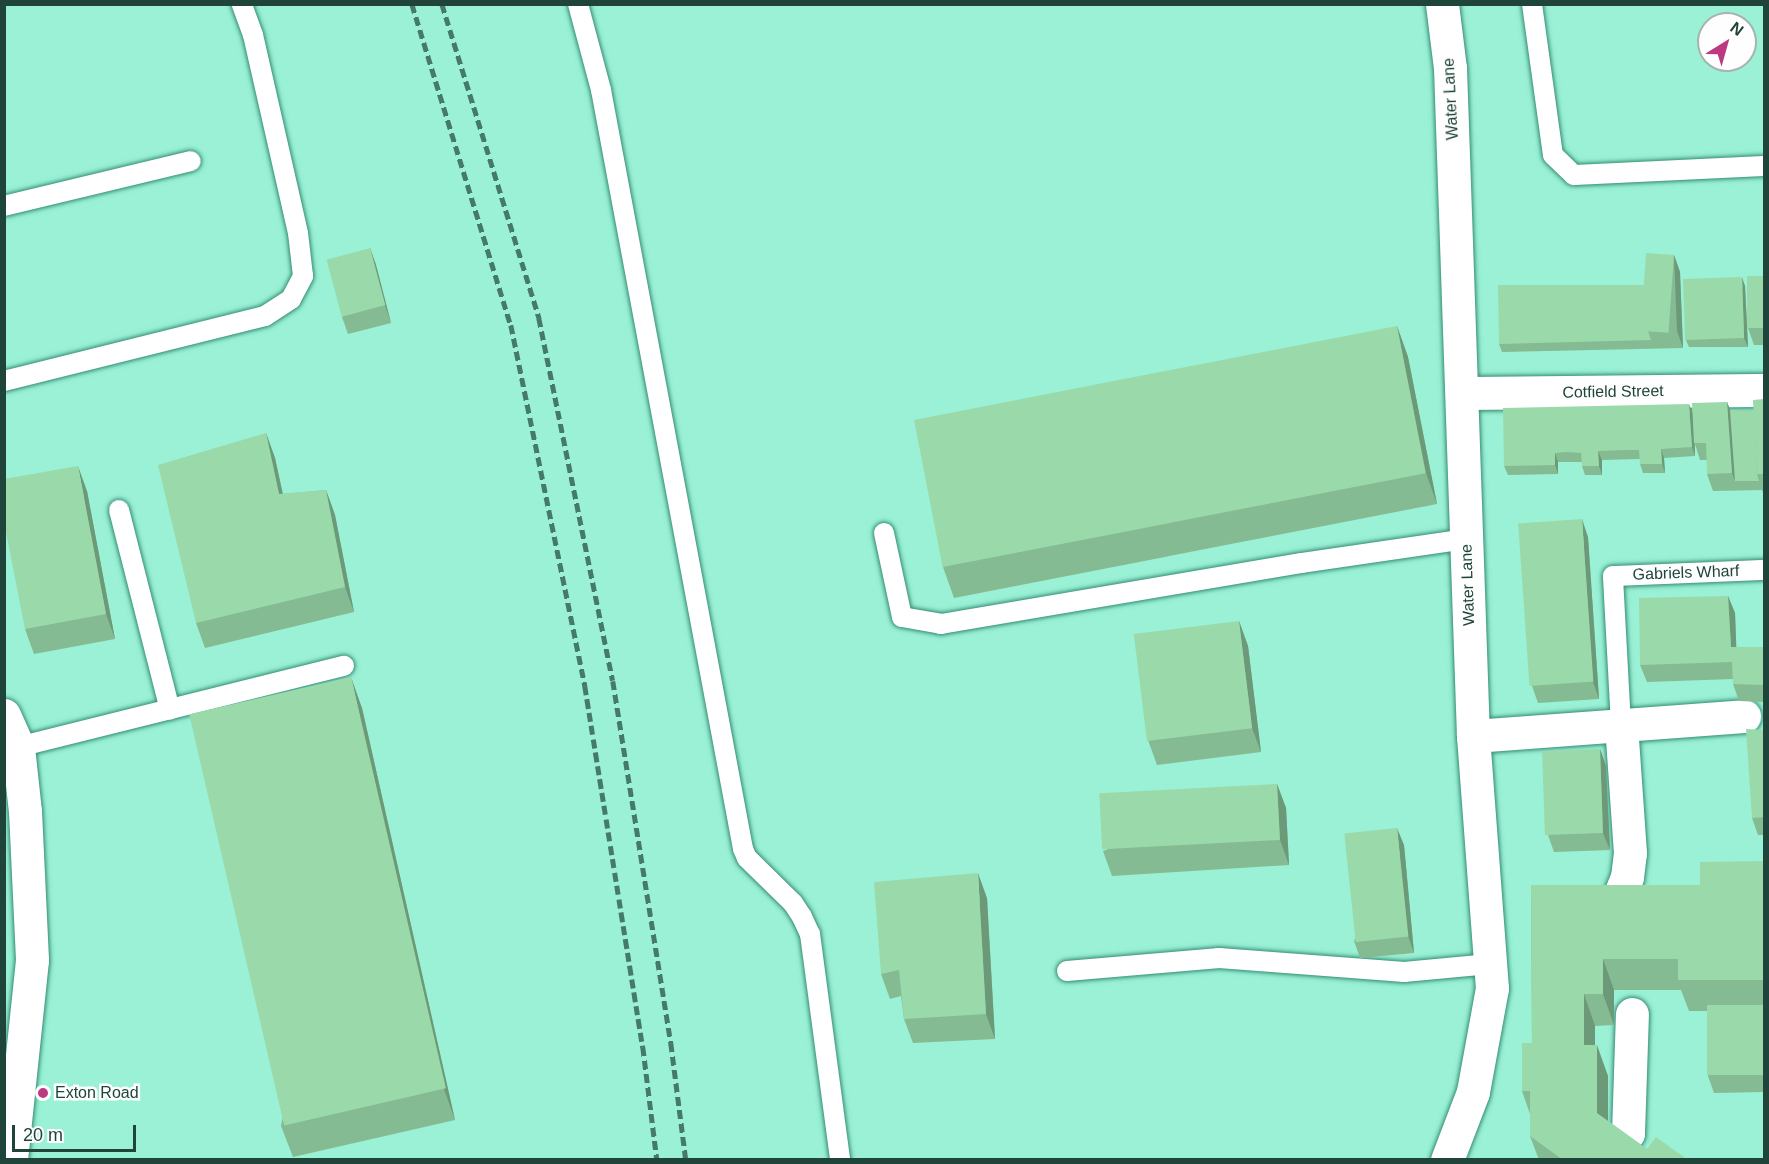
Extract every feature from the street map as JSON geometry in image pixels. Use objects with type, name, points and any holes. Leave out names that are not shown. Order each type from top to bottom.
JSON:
[{"type":"street","name":"Water Lane","points":[[1442,4],[1450,68],[1473,736],[1491,988],[1473,1092],[1447,1160]]},
{"type":"street","name":"Cotfield Street","points":[[1462,393],[1764,390]]},
{"type":"street","points":[[4,715],[18,747],[25,811],[32,960],[11,1160]]},
{"type":"street","points":[[1473,736],[1744,716]]},
{"type":"street","name":"Gabriels Wharf","points":[[1616,904],[1627,877],[1630,853],[1621,725]]},
{"type":"street","points":[[1616,1149],[1628,1133],[1632,1014]]},
{"type":"lane","points":[[4,381],[265,315],[291,298],[303,276],[297,233],[253,34],[242,4]]},
{"type":"lane","points":[[578,4],[603,102],[743,849],[747,858],[793,903],[810,934],[840,1160]]},
{"type":"lane","points":[[1532,4],[1553,155],[1574,175],[1764,166]]},
{"type":"lane","points":[[4,206],[191,161]]},
{"type":"lane","points":[[119,510],[170,710]]},
{"type":"lane","points":[[884,533],[902,617],[941,624],[1302,563],[1467,539]]},
{"type":"lane","name":"Gabriels Wharf","points":[[1621,725],[1613,576],[1764,570]]},
{"type":"lane","points":[[18,747],[344,666]]},
{"type":"lane","points":[[1067,971],[1220,958],[1404,972],[1490,964]]},
{"type":"building","points":[[370,248],[385,305],[342,317],[327,260]]},
{"type":"building","points":[[1646,253],[1674,255],[1668,333],[1641,331]]},
{"type":"building","points":[[1747,276],[1764,276],[1764,328],[1747,328]]},
{"type":"building","points":[[1742,277],[1744,338],[1685,340],[1683,279]]},
{"type":"building","points":[[1498,285],[1647,285],[1648,331],[1651,340],[1499,344]]},
{"type":"building","points":[[1397,326],[1426,473],[943,567],[914,420]]},
{"type":"building","points":[[1764,399],[1764,474],[1757,474],[1753,400]]},
{"type":"building","points":[[1727,402],[1732,473],[1707,474],[1706,443],[1694,443],[1692,403]]},
{"type":"building","points":[[1689,404],[1692,447],[1661,449],[1662,464],[1640,464],[1639,450],[1627,450],[1598,451],[1599,466],[1582,466],[1581,453],[1566,452],[1555,453],[1555,465],[1504,466],[1503,408]]},
{"type":"building","points":[[1730,410],[1754,411],[1759,481],[1735,481]]},
{"type":"building","points":[[266,433],[279,494],[326,490],[345,587],[196,623],[158,465]]},
{"type":"building","points":[[78,466],[106,614],[25,629],[4,522],[4,479]]},
{"type":"building","points":[[1582,519],[1593,682],[1530,686],[1518,523]]},
{"type":"building","points":[[1728,596],[1731,647],[1764,647],[1764,685],[1733,684],[1732,662],[1640,665],[1639,598]]},
{"type":"building","points":[[1239,621],[1252,728],[1147,741],[1134,634]]},
{"type":"building","points":[[351,677],[446,1088],[284,1126],[189,714]]},
{"type":"building","points":[[1746,729],[1764,730],[1764,817],[1752,818]]},
{"type":"building","points":[[1600,749],[1603,833],[1545,835],[1542,751]]},
{"type":"building","points":[[1277,784],[1280,840],[1102,849],[1099,793]]},
{"type":"building","points":[[1397,828],[1408,936],[1356,942],[1344,834]]},
{"type":"building","points":[[1764,861],[1764,980],[1678,980],[1678,959],[1603,959],[1603,994],[1584,994],[1584,1045],[1597,1045],[1597,1113],[1647,1149],[1656,1137],[1688,1160],[1563,1160],[1530,1136],[1530,1091],[1522,1091],[1522,1043],[1532,1043],[1531,885],[1700,885],[1700,862]]},
{"type":"building","points":[[978,873],[986,1014],[904,1019],[899,970],[881,974],[874,882]]},
{"type":"building","points":[[1707,1005],[1764,1005],[1764,1075],[1707,1075]]},
{"type":"railway","points":[[412,4],[511,325],[585,686],[643,1047],[657,1160]]},
{"type":"railway","points":[[442,4],[539,318],[613,681],[671,1043],[686,1160]]},
{"type":"place","name":"Exton Road","points":[[43,1093]]}]
